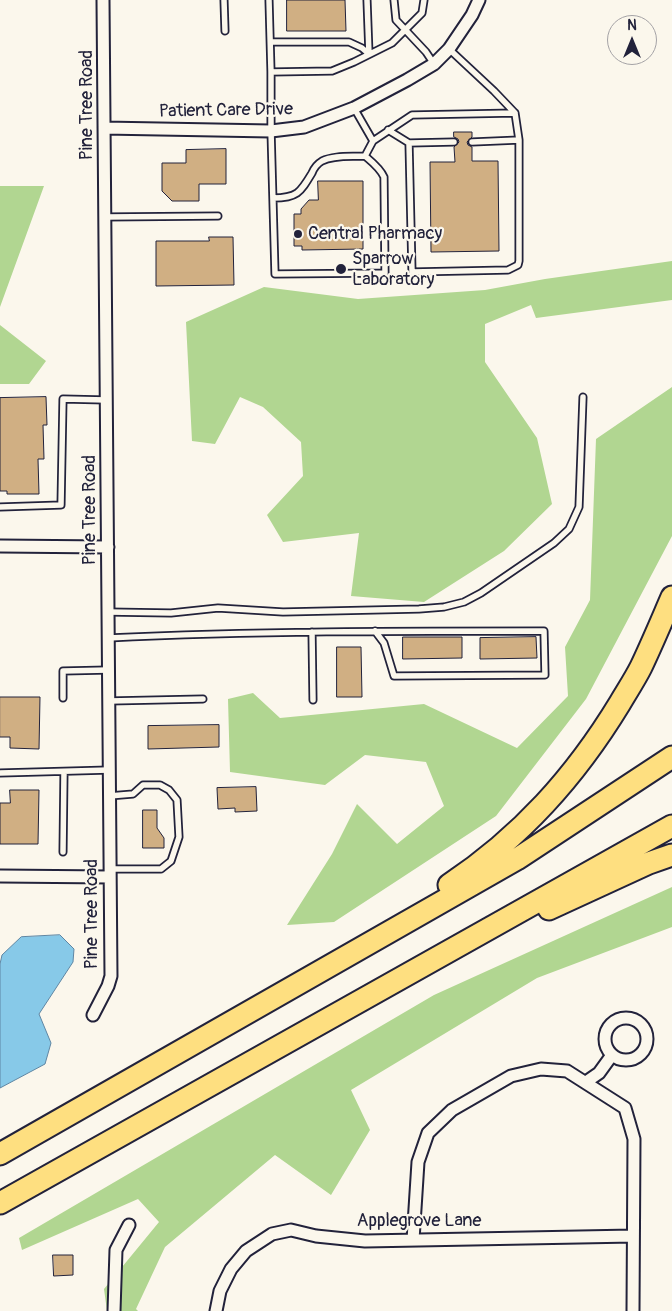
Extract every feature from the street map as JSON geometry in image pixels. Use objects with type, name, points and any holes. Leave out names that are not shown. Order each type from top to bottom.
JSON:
[{"type":"highway","points":[[244,1016],[299,977],[405,915],[466,874],[512,836],[548,801],[583,760],[602,732],[640,668],[672,597]]},
{"type":"highway","points":[[0,1154],[517,859],[672,757]]},
{"type":"highway","points":[[0,1203],[672,826]]},
{"type":"highway","points":[[418,967],[672,854]]},
{"type":"street","name":"Pine Tree Road","points":[[93,1015],[111,976],[103,0]]},
{"type":"street","name":"Patient Care Drive","points":[[104,128],[271,131],[304,127],[354,108],[434,64],[449,48],[472,15],[479,0]]},
{"type":"street","points":[[0,546],[108,547]]},
{"type":"street","points":[[0,876],[110,873]]},
{"type":"street","points":[[586,1082],[599,1072],[612,1055]]},
{"type":"street","points":[[412,1240],[418,1162],[428,1133],[452,1110],[511,1076],[541,1069],[567,1071],[625,1108],[634,1140],[633,1311]]},
{"type":"street","points":[[114,1311],[116,1250],[129,1225]]},
{"type":"street","name":"Applegrove Lane","points":[[216,1311],[220,1291],[226,1278],[246,1251],[272,1234],[291,1230],[316,1236],[365,1241],[633,1236]]},
{"type":"lane","points":[[224,0],[225,30]]},
{"type":"lane","points":[[269,0],[271,131],[275,274],[385,273],[384,177],[375,164],[365,156],[334,158],[322,161],[316,165],[304,186],[296,195],[273,198]]},
{"type":"lane","points":[[367,0],[369,54]]},
{"type":"lane","points":[[394,0],[396,20],[434,64]]},
{"type":"lane","points":[[271,72],[332,71],[369,54],[392,43],[406,30],[422,13],[424,0]]},
{"type":"lane","points":[[270,42],[348,42],[362,48],[369,54]]},
{"type":"lane","points":[[409,143],[412,272],[502,272],[515,268],[519,261],[519,140],[515,113],[494,90],[449,48]]},
{"type":"lane","points":[[354,108],[372,140]]},
{"type":"lane","points":[[365,156],[372,140],[403,120],[417,114],[515,113]]},
{"type":"lane","points":[[388,130],[409,143],[454,142]]},
{"type":"lane","points":[[472,142],[519,140]]},
{"type":"lane","points":[[105,217],[218,216]]},
{"type":"lane","points":[[107,612],[170,612],[218,608],[283,612],[419,610],[444,608],[464,602],[481,593],[554,543],[569,529],[579,507],[583,396]]},
{"type":"lane","points":[[0,507],[62,505],[63,399],[106,400]]},
{"type":"lane","points":[[108,638],[312,632],[375,631],[544,630],[545,675],[394,676],[384,643],[375,631]]},
{"type":"lane","points":[[312,632],[313,700]]},
{"type":"lane","points":[[63,698],[63,671],[108,670]]},
{"type":"lane","points":[[109,701],[203,699]]},
{"type":"lane","points":[[0,773],[109,770]]},
{"type":"lane","points":[[64,772],[64,852]]},
{"type":"lane","points":[[109,796],[133,794],[143,785],[160,785],[169,790],[177,800],[179,837],[171,862],[161,869],[110,873]]},
{"type":"green space","points":[[0,186],[44,186],[0,307]]},
{"type":"green space","points":[[672,261],[672,300],[536,318],[531,305],[485,324],[485,362],[537,438],[552,504],[504,551],[424,602],[351,596],[359,533],[283,542],[267,515],[303,476],[301,442],[263,407],[240,397],[215,444],[192,441],[186,322],[264,287],[358,299],[485,290],[545,279]]},
{"type":"green space","points":[[0,325],[46,361],[29,384],[0,384]]},
{"type":"green space","points":[[672,387],[672,536],[586,699],[496,816],[334,922],[287,925],[332,854],[357,804],[397,844],[444,806],[426,762],[365,755],[325,785],[230,772],[228,699],[253,693],[280,718],[424,704],[517,748],[568,696],[565,647],[590,600],[596,439]]},
{"type":"green space","points":[[672,887],[672,927],[537,978],[351,1090],[370,1130],[331,1195],[275,1155],[165,1247],[136,1309],[138,1311],[107,1311],[104,1289],[159,1222],[138,1199],[22,1250],[19,1238],[434,995]]},
{"type":"water","points":[[60,935],[74,949],[73,962],[39,1014],[51,1043],[45,1064],[0,1088],[0,964],[2,955],[21,937]]},
{"type":"building","points":[[287,0],[345,0],[346,31],[287,31]]},
{"type":"building","points":[[454,132],[472,132],[472,137],[467,142],[472,147],[472,161],[498,161],[499,251],[431,252],[430,162],[455,162],[454,147],[459,142],[454,137]]},
{"type":"building","points":[[226,149],[226,184],[199,184],[199,201],[172,201],[162,191],[162,163],[186,163],[186,150]]},
{"type":"building","points":[[318,181],[363,181],[363,249],[302,250],[302,246],[294,246],[294,214],[301,214],[301,209],[309,200],[318,200]]},
{"type":"building","points":[[209,237],[233,237],[234,285],[156,286],[156,241],[209,241]]},
{"type":"building","points":[[46,397],[47,425],[43,425],[44,459],[38,459],[39,494],[7,494],[7,491],[0,491],[0,398]]},
{"type":"building","points":[[403,637],[462,637],[462,658],[403,659]]},
{"type":"building","points":[[536,637],[537,658],[480,659],[480,638]]},
{"type":"building","points":[[337,647],[361,647],[362,697],[337,697]]},
{"type":"building","points":[[0,697],[40,697],[39,749],[10,748],[10,737],[0,737]]},
{"type":"building","points":[[219,725],[219,747],[148,749],[148,726]]},
{"type":"building","points":[[256,787],[257,811],[235,812],[235,808],[218,809],[217,788]]},
{"type":"building","points":[[10,790],[39,790],[38,844],[0,844],[0,803],[10,803]]},
{"type":"building","points":[[143,810],[157,810],[157,828],[164,838],[164,848],[143,848]]},
{"type":"building","points":[[53,1255],[73,1255],[73,1275],[54,1276]]},
{"type":"place","name":"Central Pharmacy","points":[[298,234]]},
{"type":"place","name":"Sparrow Laboratory","points":[[341,269]]}]
